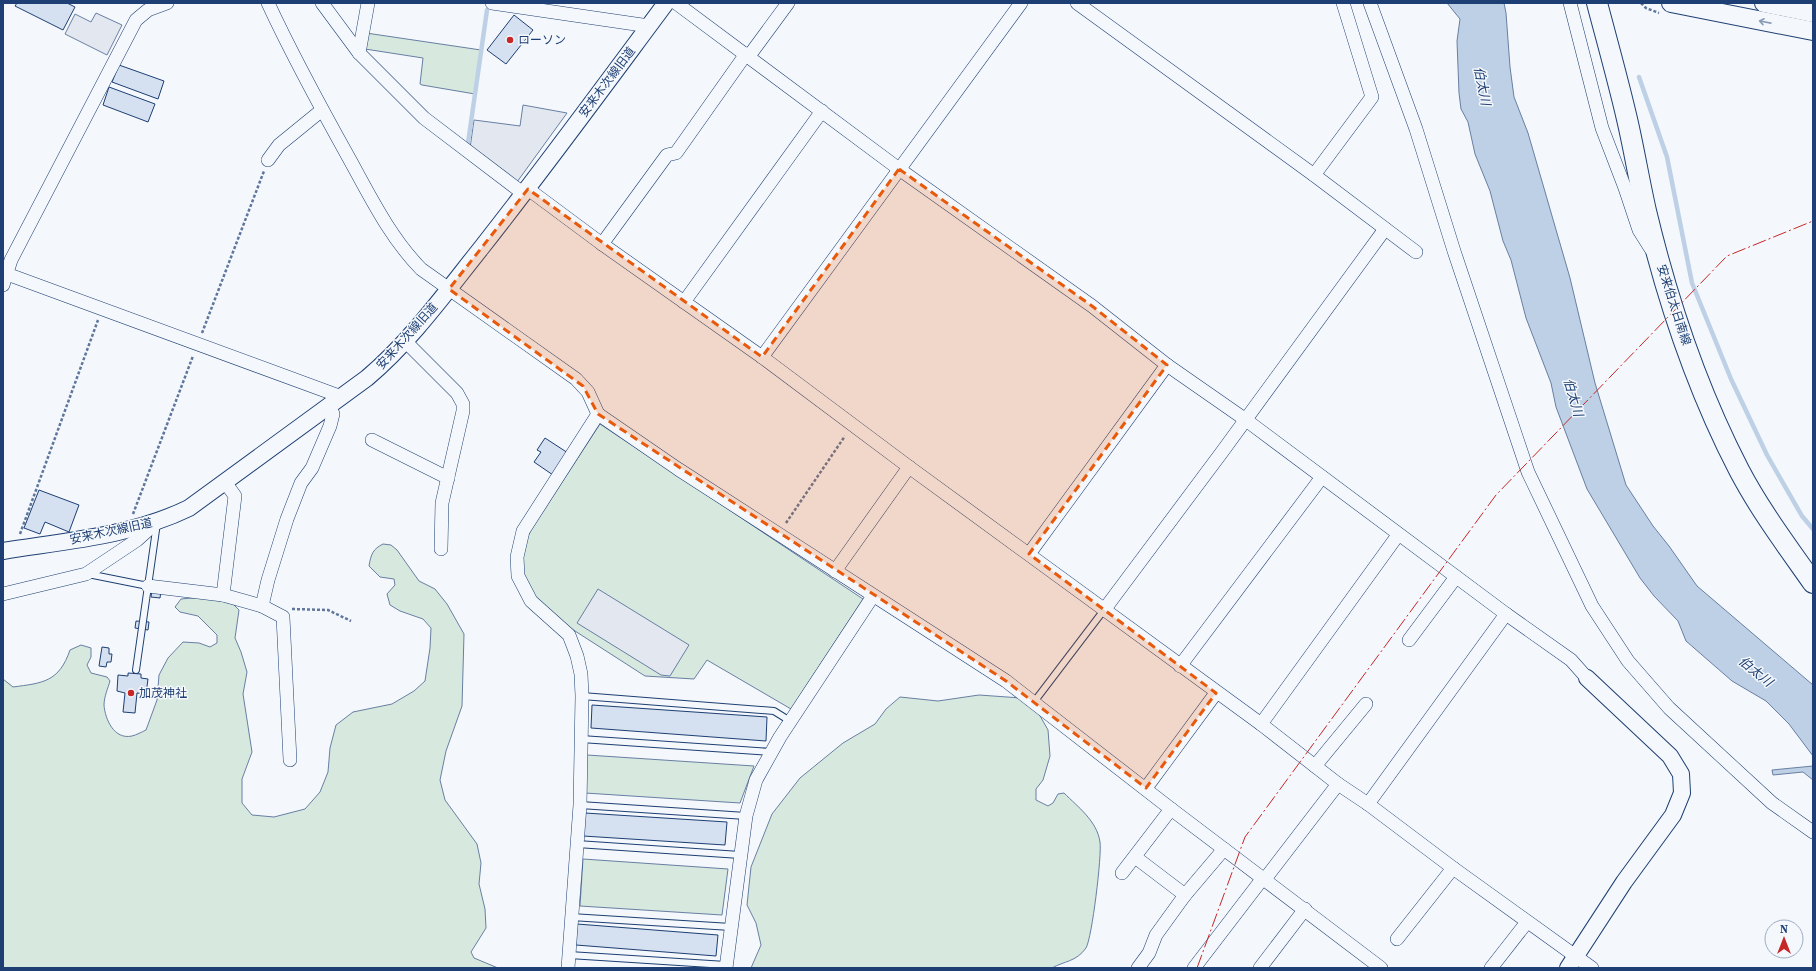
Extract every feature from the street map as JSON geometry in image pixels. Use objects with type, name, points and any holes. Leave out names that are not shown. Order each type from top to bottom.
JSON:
[{"type":"main road","name":"安来伯太日南線","points":[[1597,3],[1627,119],[1658,260],[1678,322],[1705,395],[1739,470],[1771,525],[1813,582]]},
{"type":"main road","points":[[1671,3],[1808,30]]},
{"type":"main road","points":[[1764,3],[1813,13]]},
{"type":"street","points":[[167,3],[148,10],[136,20],[11,260],[5,279],[102,308],[342,397]]},
{"type":"street","points":[[268,3],[294,58],[372,200],[405,252],[421,269],[576,379],[588,392],[598,414],[678,469],[1006,681],[1146,788],[1171,809],[1305,909],[1373,966]]},
{"type":"street","points":[[322,3],[359,54],[424,118],[526,192],[762,357],[1216,693],[1261,724],[1338,784],[1368,804],[1527,922],[1571,962],[1592,968]]},
{"type":"street","points":[[359,54],[368,3]]},
{"type":"street","points":[[492,3],[649,26]]},
{"type":"street","name":"安来木次線旧道","points":[[9,550],[129,530],[157,522],[189,508],[342,397],[386,362],[449,289],[526,192],[666,3]]},
{"type":"street","points":[[676,3],[899,169],[1092,306],[1167,365],[1246,420],[1398,535],[1572,660],[1587,678],[1670,756],[1681,774],[1682,793],[1673,816],[1624,882],[1571,962]]},
{"type":"street","points":[[602,244],[667,155],[676,153],[747,55],[788,3]]},
{"type":"street","points":[[762,357],[1021,3]]},
{"type":"street","points":[[1077,3],[1314,175],[1416,252]]},
{"type":"street","points":[[1314,175],[1372,97],[1343,3]]},
{"type":"street","points":[[1370,3],[1416,129],[1454,251],[1528,472],[1592,606],[1628,661],[1669,708],[1772,803],[1813,832]]},
{"type":"street","points":[[1570,3],[1602,128],[1639,230],[1658,260]]},
{"type":"street","points":[[268,160],[279,145],[322,110]]},
{"type":"street","points":[[684,302],[822,111]]},
{"type":"street","points":[[1104,610],[1246,420],[1385,229]]},
{"type":"street","points":[[405,341],[457,393],[463,404],[463,411],[442,503],[441,549]]},
{"type":"street","points":[[1029,554],[1167,365]]},
{"type":"street","points":[[262,606],[268,580],[287,519],[301,483],[312,468],[330,426],[333,414],[329,406]]},
{"type":"street","points":[[568,968],[580,805],[582,696],[577,656],[569,635],[531,601],[518,576],[516,557],[524,531],[598,414]]},
{"type":"street","points":[[372,440],[448,478]]},
{"type":"street","points":[[835,570],[909,467]]},
{"type":"street","points":[[1180,666],[1322,477]]},
{"type":"street","points":[[223,595],[235,496],[225,482]]},
{"type":"street","points":[[3,594],[86,574],[137,540],[157,522]]},
{"type":"street","points":[[1261,724],[1398,535]]},
{"type":"street","points":[[1409,640],[1456,577]]},
{"type":"street","points":[[148,586],[223,595],[262,606],[283,617],[290,760]]},
{"type":"street","points":[[726,967],[740,855],[751,793],[771,752],[790,721],[873,596]]},
{"type":"street","points":[[1368,804],[1506,614]]},
{"type":"street","points":[[1146,788],[1216,693]]},
{"type":"street","points":[[1315,766],[1366,704]]},
{"type":"street","points":[[1194,968],[1338,784]]},
{"type":"street","points":[[1122,873],[1171,809]]},
{"type":"street","points":[[1138,968],[1149,953],[1156,934],[1185,895],[1224,849]]},
{"type":"street","points":[[1135,857],[1185,895]]},
{"type":"street","points":[[1397,939],[1453,868]]},
{"type":"street","points":[[1260,968],[1305,909]]},
{"type":"street","points":[[1491,968],[1527,922]]},
{"type":"lane","points":[[136,670],[157,522]]},
{"type":"lane","points":[[86,574],[148,586]]},
{"type":"lane","points":[[1034,702],[1104,610]]},
{"type":"lane","points":[[582,696],[774,711],[790,721]]},
{"type":"lane","points":[[581,739],[771,752]]},
{"type":"lane","points":[[580,805],[746,816]]},
{"type":"lane","points":[[577,844],[740,855]]},
{"type":"lane","points":[[571,917],[731,928]]},
{"type":"lane","points":[[568,955],[726,967]]},
{"type":"path","points":[[9,550],[102,308]]},
{"type":"path","points":[[779,533],[852,425]]},
{"type":"path","points":[[275,612],[291,609],[328,610],[351,621]]},
{"type":"highlighted area","points":[[899,169],[1092,306],[1167,365],[1029,554],[1216,693],[1146,788],[1006,681],[598,414],[583,386],[449,289],[528,189],[762,357]]},
{"type":"shaded area","points":[[96,13],[122,25],[107,55],[65,34],[75,14],[91,22]]},
{"type":"shaded area","points":[[366,33],[481,50],[475,94],[420,84],[423,58],[365,49]]},
{"type":"shaded area","points":[[523,105],[567,113],[517,182],[470,148],[474,120],[520,126]]},
{"type":"shaded area","points":[[600,424],[863,599],[791,709],[707,660],[694,679],[645,676],[547,613],[532,594],[522,577],[520,568],[521,557],[526,540]]},
{"type":"shaded area","points":[[383,544],[391,545],[397,550],[419,581],[435,589],[447,604],[464,634],[462,706],[446,751],[440,780],[445,800],[477,844],[481,863],[479,884],[485,909],[486,928],[471,952],[474,958],[498,968],[3,968],[3,679],[13,687],[41,682],[49,679],[61,669],[70,650],[81,645],[91,648],[91,657],[87,665],[91,673],[107,677],[110,681],[105,696],[104,705],[106,716],[115,732],[120,735],[134,736],[146,730],[157,700],[159,675],[168,658],[183,642],[199,643],[210,647],[217,643],[217,635],[198,616],[180,612],[175,607],[181,599],[202,597],[230,601],[239,610],[235,638],[247,672],[243,694],[252,752],[242,779],[242,803],[252,815],[274,817],[305,809],[320,792],[328,772],[330,748],[336,725],[353,712],[392,704],[414,691],[425,681],[430,648],[431,628],[423,619],[400,611],[390,605],[387,594],[395,585],[394,579],[380,577],[369,566],[373,552]]},
{"type":"shaded area","points":[[598,589],[689,645],[670,676],[661,675],[577,623]]},
{"type":"shaded area","points":[[979,695],[1021,698],[1035,707],[1048,730],[1050,756],[1043,780],[1036,789],[1036,800],[1048,806],[1053,803],[1058,794],[1064,793],[1091,821],[1098,834],[1100,850],[1094,913],[1086,948],[1082,953],[1074,959],[1052,968],[751,968],[761,945],[756,923],[747,905],[751,867],[772,814],[800,778],[843,743],[875,724],[886,709],[900,697],[938,701]]},
{"type":"shaded area","points":[[587,755],[754,766],[740,803],[585,793]]},
{"type":"shaded area","points":[[583,859],[728,869],[722,915],[580,906]]},
{"type":"water","name":"伯太川","points":[[1447,3],[1504,3],[1514,97],[1528,133],[1570,278],[1595,383],[1626,485],[1653,526],[1697,586],[1813,685],[1813,756],[1789,724],[1766,701],[1732,681],[1686,641],[1678,621],[1654,596],[1640,578],[1587,489],[1556,407],[1551,383],[1526,318],[1511,260],[1503,241],[1490,191],[1475,154],[1468,122],[1461,109],[1457,41],[1460,19]]},
{"type":"water","points":[[1813,766],[1813,780],[1803,772],[1773,775],[1772,770]]},
{"type":"building","points":[[17,3],[67,3],[75,7],[63,30],[15,6]]},
{"type":"building","name":"ローソン","points":[[514,15],[533,30],[506,64],[487,50]]},
{"type":"building","points":[[119,65],[164,81],[158,99],[112,82]]},
{"type":"building","points":[[109,87],[155,104],[148,122],[103,105]]},
{"type":"building","points":[[545,438],[568,453],[553,475],[534,462],[541,452],[537,450]]},
{"type":"building","points":[[39,490],[79,505],[69,532],[45,522],[40,534],[24,528]]},
{"type":"building","points":[[152,590],[161,591],[160,598],[151,597]]},
{"type":"building","points":[[136,621],[149,622],[148,630],[135,628]]},
{"type":"building","points":[[102,647],[109,648],[109,654],[112,654],[111,662],[107,662],[106,667],[99,666]]},
{"type":"building","name":"加茂神社","points":[[128,673],[141,674],[141,678],[148,679],[146,694],[137,693],[135,713],[123,712],[125,693],[117,691],[118,675],[128,676]]},
{"type":"building","points":[[592,705],[767,717],[766,741],[591,728]]},
{"type":"building","points":[[585,813],[727,822],[725,845],[583,836]]},
{"type":"building","points":[[577,924],[718,935],[716,956],[576,945]]},
{"type":"waterway","points":[[468,143],[487,10]]},
{"type":"waterway","points":[[1639,77],[1667,157],[1692,283],[1731,379],[1767,455],[1802,516],[1813,529]]},
{"type":"power","points":[[1197,968],[1245,837],[1496,495],[1727,256],[1813,221]]},
{"type":"place","name":"ローソン","points":[[510,40]]},
{"type":"place","name":"加茂神社","points":[[131,693]]}]
